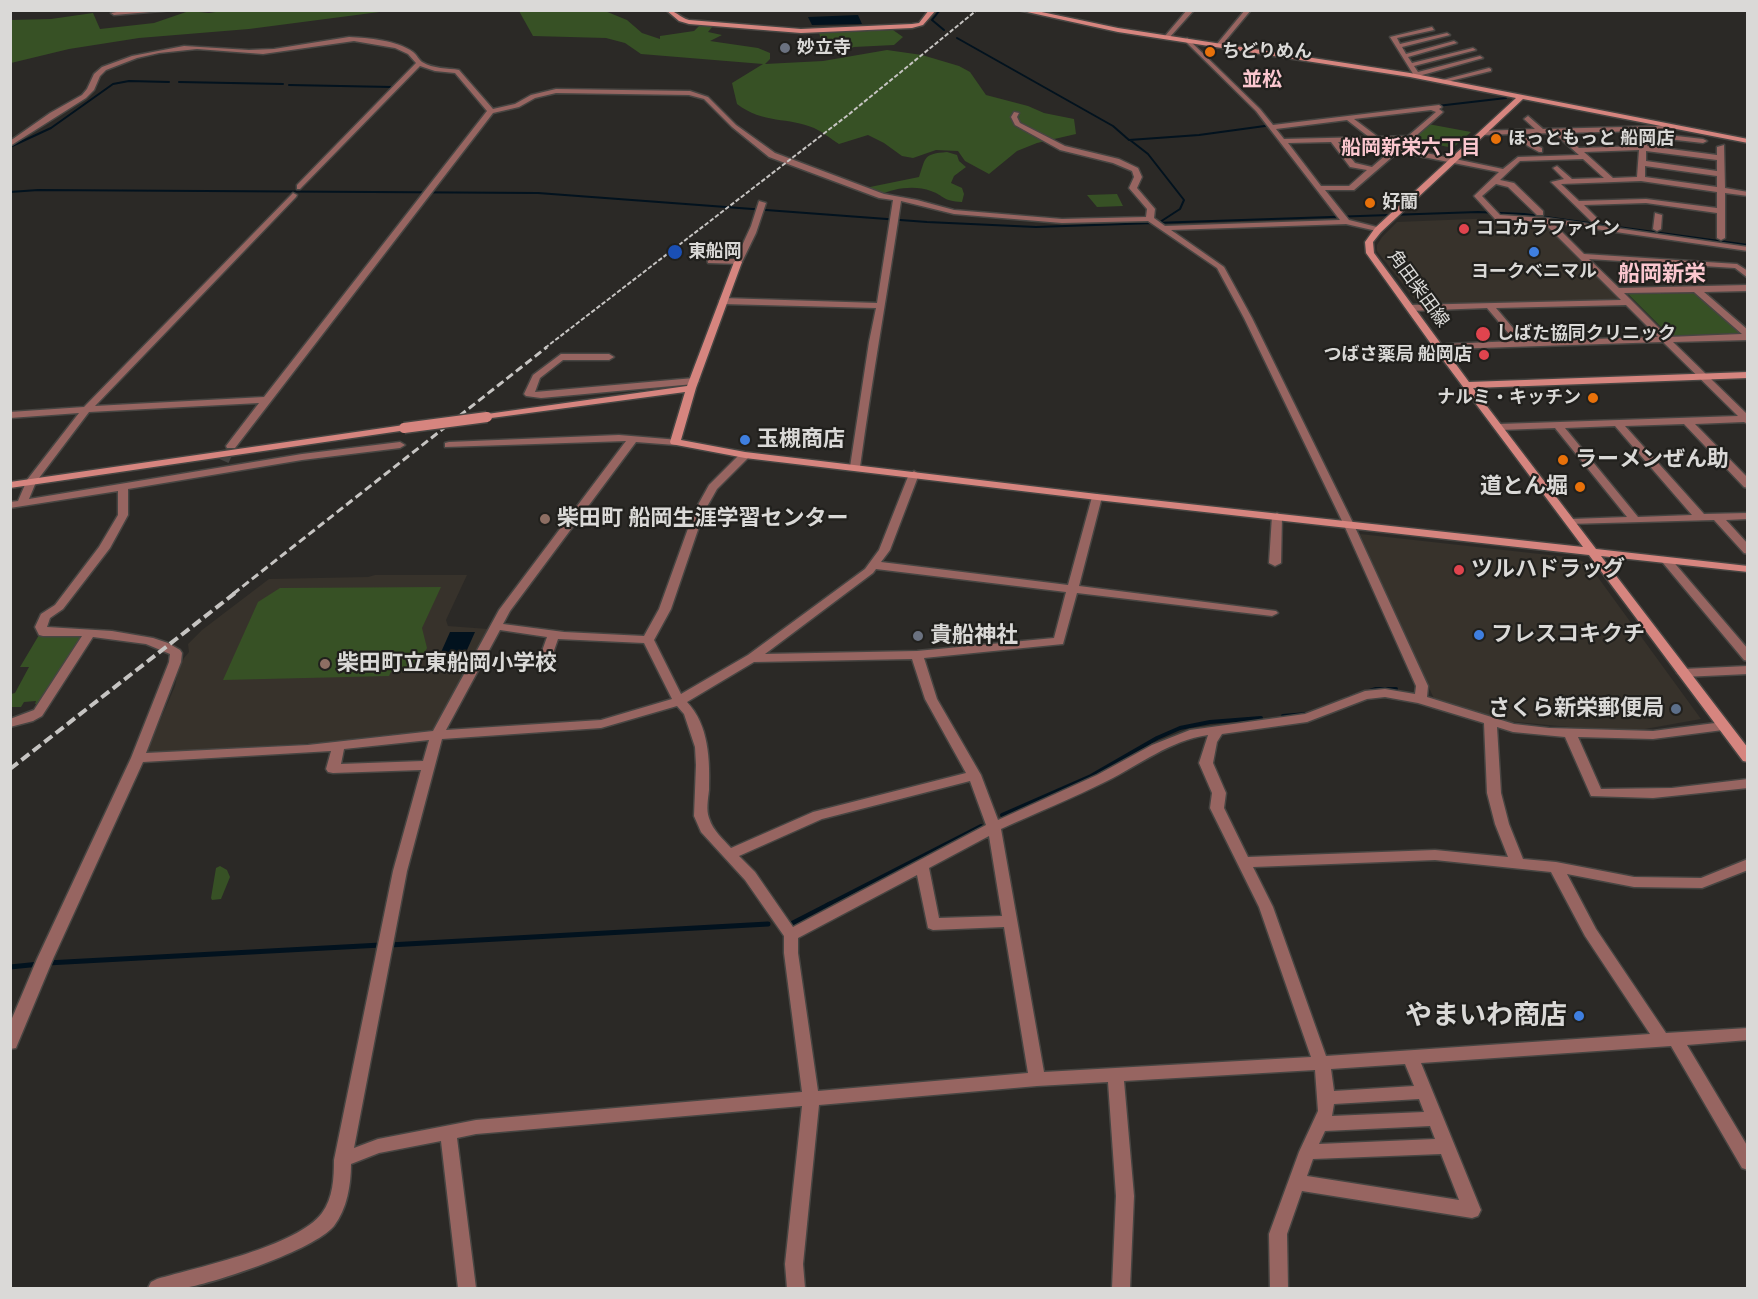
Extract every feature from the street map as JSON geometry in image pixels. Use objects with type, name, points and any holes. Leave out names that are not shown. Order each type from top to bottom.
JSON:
[{"type":"street","points":[[114,14],[170,10]]},
{"type":"street","points":[[669,10],[681,20],[689,22],[823,31],[918,25],[933,10]]},
{"type":"street","points":[[1021,10],[1071,22],[1417,75],[1748,141]]},
{"type":"street","points":[[1167,37],[1191,10]]},
{"type":"street","points":[[1220,45],[1248,10]]},
{"type":"street","points":[[1417,75],[1393,38],[1432,28]]},
{"type":"street","points":[[1399,46],[1447,35]]},
{"type":"street","points":[[10,144],[28,135],[57,112],[82,98],[92,88],[95,76],[106,67],[161,51],[197,47],[239,52],[266,52],[359,39],[402,48],[418,59],[419,63],[435,69],[457,71],[491,111]]},
{"type":"street","points":[[1187,40],[1271,126],[1343,218]]},
{"type":"street","points":[[1404,56],[1454,44]]},
{"type":"street","points":[[1410,65],[1473,50]]},
{"type":"street","points":[[1417,75],[1479,58]]},
{"type":"street","points":[[300,187],[419,63]]},
{"type":"street","points":[[1442,81],[1489,70]]},
{"type":"street","points":[[231,446],[491,111],[517,106],[533,96],[556,92],[690,93],[706,98],[734,126],[772,155],[845,183],[897,200],[916,202],[954,212],[1052,220],[1150,219],[1220,267],[1248,318],[1349,525],[1422,686],[1420,699]]},
{"type":"street","name":"角田柴田線","points":[[1522,96],[1378,230],[1369,242],[1370,253],[1748,758]]},
{"type":"street","points":[[1271,126],[1436,107],[1440,112],[1351,188],[1319,188]]},
{"type":"street","points":[[1016,113],[1014,117],[1017,124],[1063,148],[1116,161],[1136,170],[1138,177],[1133,188],[1151,209],[1150,219]]},
{"type":"street","points":[[1348,118],[1375,138]]},
{"type":"street","points":[[1528,118],[1541,131]]},
{"type":"street","points":[[1647,132],[1665,128]]},
{"type":"street","points":[[1556,131],[1612,181]]},
{"type":"street","points":[[1517,132],[1530,145],[1539,150]]},
{"type":"street","points":[[1482,133],[1647,132],[1703,141]]},
{"type":"street","points":[[1641,179],[1643,148],[1647,132]]},
{"type":"street","points":[[1284,141],[1408,138]]},
{"type":"street","points":[[1332,140],[1353,165],[1372,169]]},
{"type":"street","points":[[1721,147],[1721,238]]},
{"type":"street","points":[[1577,150],[1643,148],[1721,158]]},
{"type":"street","points":[[1396,149],[1503,171]]},
{"type":"street","points":[[1585,157],[1518,159],[1478,196],[1493,211],[1595,220],[1748,243]]},
{"type":"street","points":[[1643,163],[1721,174]]},
{"type":"street","points":[[1557,168],[1571,182]]},
{"type":"street","points":[[1595,220],[1555,182],[1641,179],[1748,194]]},
{"type":"street","points":[[1494,181],[1511,185],[1747,420]]},
{"type":"street","points":[[16,504],[87,409],[293,195]]},
{"type":"street","points":[[855,468],[897,200]]},
{"type":"street","points":[[1577,203],[1646,201],[1721,212]]},
{"type":"street","points":[[675,442],[692,384],[762,203]]},
{"type":"street","points":[[1657,229],[1658,215]]},
{"type":"street","points":[[1542,216],[1748,249]]},
{"type":"street","points":[[1164,228],[1343,218],[1378,230]]},
{"type":"street","points":[[1735,247],[1737,267]]},
{"type":"street","points":[[738,262],[711,261],[710,254],[715,252],[743,253]]},
{"type":"street","points":[[1581,256],[1737,267],[1748,276]]},
{"type":"street","points":[[1616,291],[1748,288]]},
{"type":"street","points":[[1698,290],[1748,336]]},
{"type":"street","points":[[723,301],[881,306]]},
{"type":"street","points":[[1410,309],[1626,302]]},
{"type":"street","points":[[1490,306],[1522,344]]},
{"type":"street","points":[[1449,346],[1748,336]]},
{"type":"street","points":[[609,357],[561,357],[536,378],[529,394],[692,384]]},
{"type":"street","points":[[1467,385],[1748,375]]},
{"type":"street","points":[[10,485],[486,417],[692,384]]},
{"type":"street","points":[[10,415],[268,400]]},
{"type":"street","points":[[1500,427],[1747,420]]},
{"type":"street","points":[[1687,421],[1748,485]]},
{"type":"street","points":[[1618,424],[1701,518]]},
{"type":"street","points":[[1558,426],[1635,520]]},
{"type":"street","points":[[157,1288],[288,1246],[319,1230],[328,1220],[343,1188],[343,1160],[385,944],[409,834],[437,735],[495,626],[563,530],[634,438]]},
{"type":"street","points":[[449,445],[634,438],[675,442],[746,455],[1097,497],[1748,569]]},
{"type":"street","points":[[16,504],[123,487],[222,465],[400,445]]},
{"type":"street","points":[[648,640],[665,609],[699,512],[713,487],[746,455]]},
{"type":"street","points":[[138,758],[338,747],[437,735],[601,724],[679,701],[752,658],[855,584],[874,565],[884,550],[914,474]]},
{"type":"street","points":[[10,1042],[138,758],[175,662],[176,653],[168,647],[122,636],[43,632],[41,627],[45,616],[59,608],[104,548],[123,515],[123,487]]},
{"type":"street","points":[[752,658],[917,655],[1059,641],[1097,497]]},
{"type":"street","points":[[1275,563],[1277,516]]},
{"type":"street","points":[[1572,522],[1748,516]]},
{"type":"street","points":[[1717,517],[1748,551]]},
{"type":"street","points":[[1667,561],[1748,657]]},
{"type":"street","points":[[874,565],[1272,613]]},
{"type":"street","points":[[495,626],[554,634],[648,640]]},
{"type":"street","points":[[10,723],[38,713],[90,633]]},
{"type":"street","points":[[543,665],[554,634]]},
{"type":"street","points":[[648,640],[679,701],[690,713],[701,747],[704,781],[702,816],[708,832],[750,876],[791,935],[791,953],[811,1098],[794,1264],[796,1288]]},
{"type":"street","points":[[917,655],[931,699],[974,775],[994,827],[1037,1079]]},
{"type":"street","points":[[1683,673],[1748,670]]},
{"type":"street","points":[[791,935],[994,827],[1102,778],[1157,748],[1195,733],[1307,718],[1365,695],[1385,693],[1420,699],[1513,728],[1570,733],[1653,735],[1723,726]]},
{"type":"street","points":[[1490,722],[1494,793],[1502,824],[1517,862]]},
{"type":"street","points":[[1218,729],[1211,742],[1206,763],[1219,793],[1217,808],[1266,907],[1325,1075],[1326,1111],[1307,1152],[1278,1234],[1279,1288]]},
{"type":"street","points":[[1570,733],[1596,793],[1632,795],[1675,793],[1748,783]]},
{"type":"street","points":[[338,747],[333,769],[428,765]]},
{"type":"street","points":[[730,854],[819,815],[974,775]]},
{"type":"street","points":[[1245,862],[1435,855],[1556,867],[1634,882],[1702,883],[1748,864]]},
{"type":"street","points":[[922,866],[933,924],[1010,921]]},
{"type":"street","points":[[1556,867],[1590,932],[1669,1039],[1748,1163]]},
{"type":"street","points":[[343,1160],[378,1146],[476,1126],[1037,1079],[1320,1063],[1748,1034]]},
{"type":"street","points":[[1296,1182],[1472,1210],[1410,1056]]},
{"type":"street","points":[[1115,1074],[1125,1196],[1121,1288]]},
{"type":"street","points":[[1325,1098],[1424,1092]]},
{"type":"street","points":[[1321,1124],[1435,1119]]},
{"type":"street","points":[[448,1132],[467,1288]]},
{"type":"street","points":[[1307,1152],[1446,1146]]},
{"type":"shaded area","points":[[1497,218],[1542,222],[1618,298],[1617,301],[1423,306],[1419,305],[1377,251],[1377,245],[1382,237],[1397,222]]},
{"type":"shaded area","points":[[1360,534],[1576,558],[1589,565],[1701,719],[1645,729],[1590,729],[1506,721],[1435,701]]},
{"type":"shaded area","name":"柴田町立東船岡小学校","points":[[375,575],[467,575],[446,620],[448,626],[488,629],[434,730],[316,743],[146,753],[175,686],[178,671],[189,652],[188,644],[202,630],[269,579]]},
{"type":"green space","points":[[229,10],[387,11],[249,29],[139,38],[69,49],[11,63],[11,20],[51,19],[93,13],[100,29],[154,23],[189,11],[209,13]]},
{"type":"green space","points":[[519,11],[605,11],[627,20],[642,33],[660,39],[660,36],[694,31],[700,25],[713,26],[708,32],[722,35],[710,41],[758,48],[770,53],[770,59],[765,64],[823,61],[887,50],[922,55],[959,66],[970,72],[986,95],[1028,106],[1044,113],[1074,119],[1076,134],[1037,143],[1017,151],[989,174],[965,161],[958,151],[936,150],[913,158],[902,156],[868,135],[839,144],[814,128],[756,115],[737,104],[732,83],[763,64],[641,54],[625,43],[606,38],[533,36]]},
{"type":"green space","points":[[893,30],[903,37],[894,45],[854,47],[843,51],[835,51],[840,44],[822,42],[819,33]]},
{"type":"green space","points":[[1428,124],[1471,132],[1453,148],[1410,139]]},
{"type":"green space","points":[[947,152],[957,155],[959,161],[966,167],[954,176],[951,183],[962,188],[964,194],[962,202],[951,201],[931,191],[918,188],[898,189],[880,195],[865,188],[919,177],[929,156]]},
{"type":"green space","points":[[1117,194],[1123,206],[1097,207],[1087,195]]},
{"type":"green space","points":[[1698,293],[1741,333],[1678,337],[1669,335],[1628,294]]},
{"type":"green space","points":[[441,587],[422,628],[427,648],[415,671],[391,672],[389,676],[223,680],[258,602],[280,588]]},
{"type":"green space","points":[[39,635],[85,636],[40,704],[35,704],[36,701],[24,702],[21,707],[11,707],[11,694],[15,693],[29,667],[20,667]]},
{"type":"green space","points":[[220,866],[227,870],[230,877],[221,899],[212,900],[216,868]]},
{"type":"water","points":[[858,15],[862,24],[812,25],[808,17]]},
{"type":"water","points":[[450,632],[475,632],[463,659],[438,659]]},
{"type":"waterway","points":[[940,10],[932,20],[944,30]]},
{"type":"waterway","points":[[957,38],[1113,126],[1129,140],[1199,135],[1272,125]]},
{"type":"waterway","points":[[10,147],[51,128],[113,84],[129,81],[169,82]]},
{"type":"waterway","points":[[179,82],[283,84]]},
{"type":"waterway","points":[[289,85],[392,87]]},
{"type":"waterway","points":[[1437,106],[1506,98]]},
{"type":"waterway","points":[[1130,140],[1148,154],[1184,200],[1180,209],[1160,222]]},
{"type":"waterway","points":[[10,192],[38,190],[538,193],[927,222],[1036,227],[1478,212],[1524,214],[1748,245]]},
{"type":"waterway","points":[[1348,698],[1376,689],[1396,689]]},
{"type":"waterway","points":[[1283,716],[1307,714]]},
{"type":"waterway","points":[[1002,815],[1091,776],[1157,738],[1180,728],[1210,722],[1261,718]]},
{"type":"waterway","points":[[827,905],[981,826]]},
{"type":"waterway","points":[[793,923],[830,904]]},
{"type":"waterway","points":[[389,945],[768,924]]},
{"type":"waterway","points":[[47,963],[381,945]]},
{"type":"waterway","points":[[10,967],[40,964]]},
{"type":"tunnel","points":[[224,461],[231,446]]},
{"type":"railway","points":[[545,348],[848,115],[977,10]]},
{"type":"railway","points":[[233,594],[547,347]]},
{"type":"railway","points":[[10,769],[235,593]]},
{"type":"place","name":"妙立寺","points":[[785,48]]},
{"type":"place","name":"ちどりめん","points":[[1210,52]]},
{"type":"place","name":"ほっともっと 船岡店","points":[[1496,139]]},
{"type":"place","name":"好蘭","points":[[1370,203]]},
{"type":"place","name":"ココカラファイン","points":[[1464,229]]},
{"type":"place","name":"東船岡","points":[[675,252]]},
{"type":"place","name":"ヨークベニマル","points":[[1534,252]]},
{"type":"place","name":"しばた協同クリニック","points":[[1483,334]]},
{"type":"place","name":"つばさ薬局 船岡店","points":[[1484,355]]},
{"type":"place","name":"ナルミ・キッチン","points":[[1593,398]]},
{"type":"place","name":"玉槻商店","points":[[745,440]]},
{"type":"place","name":"ラーメンぜん助","points":[[1563,460]]},
{"type":"place","name":"道とん堀","points":[[1580,487]]},
{"type":"place","name":"柴田町 船岡生涯学習センター","points":[[545,519]]},
{"type":"place","name":"ツルハドラッグ","points":[[1459,570]]},
{"type":"place","name":"フレスコキクチ","points":[[1479,635]]},
{"type":"place","name":"貴船神社","points":[[918,636]]},
{"type":"place","name":"柴田町立東船岡小学校","points":[[325,664]]},
{"type":"place","name":"さくら新栄郵便局","points":[[1676,709]]},
{"type":"place","name":"やまいわ商店","points":[[1579,1016]]},
{"type":"district","name":"並松","points":[[1262,80]]},
{"type":"district","name":"船岡新栄六丁目","points":[[1411,148]]},
{"type":"district","name":"船岡新栄","points":[[1662,275]]}]
